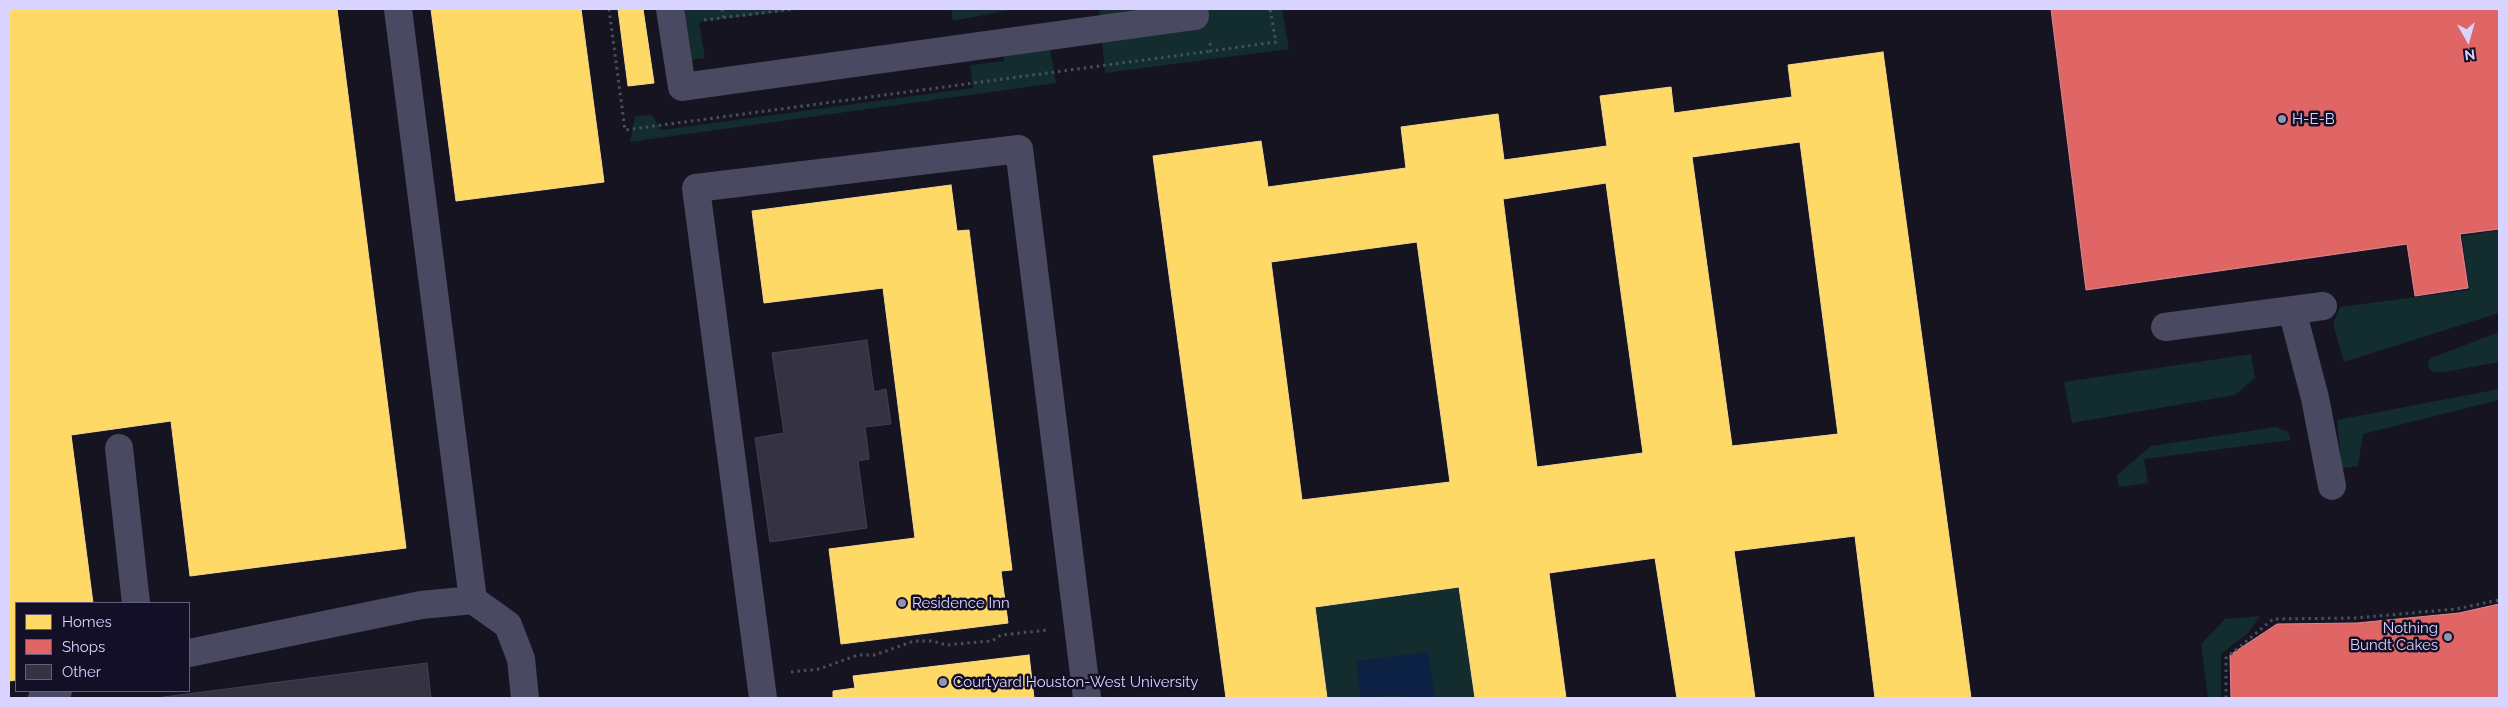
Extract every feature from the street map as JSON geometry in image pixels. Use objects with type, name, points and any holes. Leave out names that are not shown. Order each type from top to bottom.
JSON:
[{"type":"lane","points":[[398,9],[473,600]]},
{"type":"lane","points":[[670,9],[682,87],[1195,16],[1194,9]]},
{"type":"lane","points":[[761,687],[696,188],[1019,149],[1087,698]]},
{"type":"lane","points":[[2165,328],[2323,306]]},
{"type":"lane","points":[[2292,310],[2315,398],[2332,486]]},
{"type":"lane","points":[[120,448],[136,602]]},
{"type":"lane","points":[[190,653],[421,604],[473,600],[508,625],[521,659],[526,698]]},
{"type":"lane","points":[[42,698],[56,692]]},
{"type":"path","points":[[722,9],[723,18]]},
{"type":"path","points":[[696,21],[794,9]]},
{"type":"path","points":[[1209,37],[1211,51],[1276,42],[1270,9]]},
{"type":"path","points":[[2226,698],[2226,658],[2273,619],[2355,618],[2456,609],[2499,600]]},
{"type":"path","points":[[761,687],[858,655],[875,654],[914,641],[932,641],[947,645],[992,641],[1001,635],[1078,627]]},
{"type":"green space","points":[[670,9],[805,9],[699,22],[705,58],[679,62]]},
{"type":"green space","points":[[951,9],[1008,9],[1009,10],[953,21]]},
{"type":"green space","points":[[1099,9],[1282,9],[1289,49],[1105,73]]},
{"type":"green space","points":[[1047,31],[1056,83],[630,142],[635,116],[652,115],[661,130],[973,88],[970,65],[1004,61],[1002,37]]},
{"type":"green space","points":[[2499,230],[2499,313],[2344,362],[2333,323],[2340,307],[2469,290],[2462,236]]},
{"type":"green space","points":[[2499,332],[2499,362],[2444,372],[2434,372],[2429,369],[2428,363],[2431,358]]},
{"type":"green space","points":[[2251,354],[2255,378],[2235,395],[2072,423],[2064,382]]},
{"type":"green space","points":[[2499,389],[2499,400],[2363,434],[2358,466],[2342,468],[2337,420]]},
{"type":"green space","points":[[2276,427],[2288,432],[2291,440],[2144,459],[2148,483],[2119,487],[2117,475],[2151,446]]},
{"type":"green space","points":[[1459,587],[1475,698],[1327,698],[1315,607]]},
{"type":"green space","points":[[2260,616],[2248,633],[2221,654],[2221,698],[2208,698],[2201,644],[2225,619]]},
{"type":"water","points":[[1428,652],[1435,698],[1402,698],[1401,695],[1361,698],[1356,661]]},
{"type":"building: Homes","points":[[9,9],[337,9],[406,548],[190,576],[171,421],[71,435],[93,602],[15,602],[15,680],[9,681]]},
{"type":"building: Homes","points":[[431,9],[581,9],[604,182],[456,201]]},
{"type":"building: Homes","points":[[618,9],[643,9],[654,83],[628,86]]},
{"type":"building: Homes","points":[[1883,52],[1971,698],[1875,698],[1855,536],[1734,551],[1755,698],[1677,698],[1655,558],[1549,573],[1566,698],[1475,698],[1459,587],[1315,607],[1327,698],[1226,698],[1153,156],[1261,141],[1268,187],[1406,168],[1401,127],[1498,114],[1504,160],[1607,146],[1600,96],[1671,87],[1674,113],[1792,97],[1788,65]],"holes":[[[1800,142],[1838,434],[1732,446],[1692,157]],[[1606,183],[1643,453],[1537,467],[1503,199]],[[1417,242],[1450,482],[1302,500],[1271,262]]]},
{"type":"building: Homes","points":[[951,185],[957,231],[969,230],[1012,570],[1001,571],[1008,623],[841,644],[829,549],[915,538],[883,288],[764,303],[752,211]]},
{"type":"building: Homes","name":"Courtyard Houston-West University","points":[[1029,655],[1034,698],[833,698],[833,691],[855,688],[853,676]]},
{"type":"building: Shops","name":"H-E-B","points":[[2051,9],[2499,9],[2499,229],[2460,234],[2468,288],[2415,296],[2407,244],[2086,290]]},
{"type":"building: Shops","points":[[2499,604],[2499,698],[2231,698],[2230,655],[2277,624],[2357,623],[2459,613]]},
{"type":"building: Other","points":[[867,340],[874,392],[886,389],[891,424],[865,427],[869,459],[858,461],[867,528],[770,542],[755,438],[784,433],[772,353]]},
{"type":"building: Other","points":[[427,663],[431,698],[156,698]]},
{"type":"place","name":"H-E-B","points":[[2282,119]]},
{"type":"place","name":"Residence Inn","points":[[902,603]]},
{"type":"place","name":"Nothing Bundt Cakes","points":[[2448,637]]},
{"type":"place","name":"Courtyard Houston-West University","points":[[943,682]]}]
